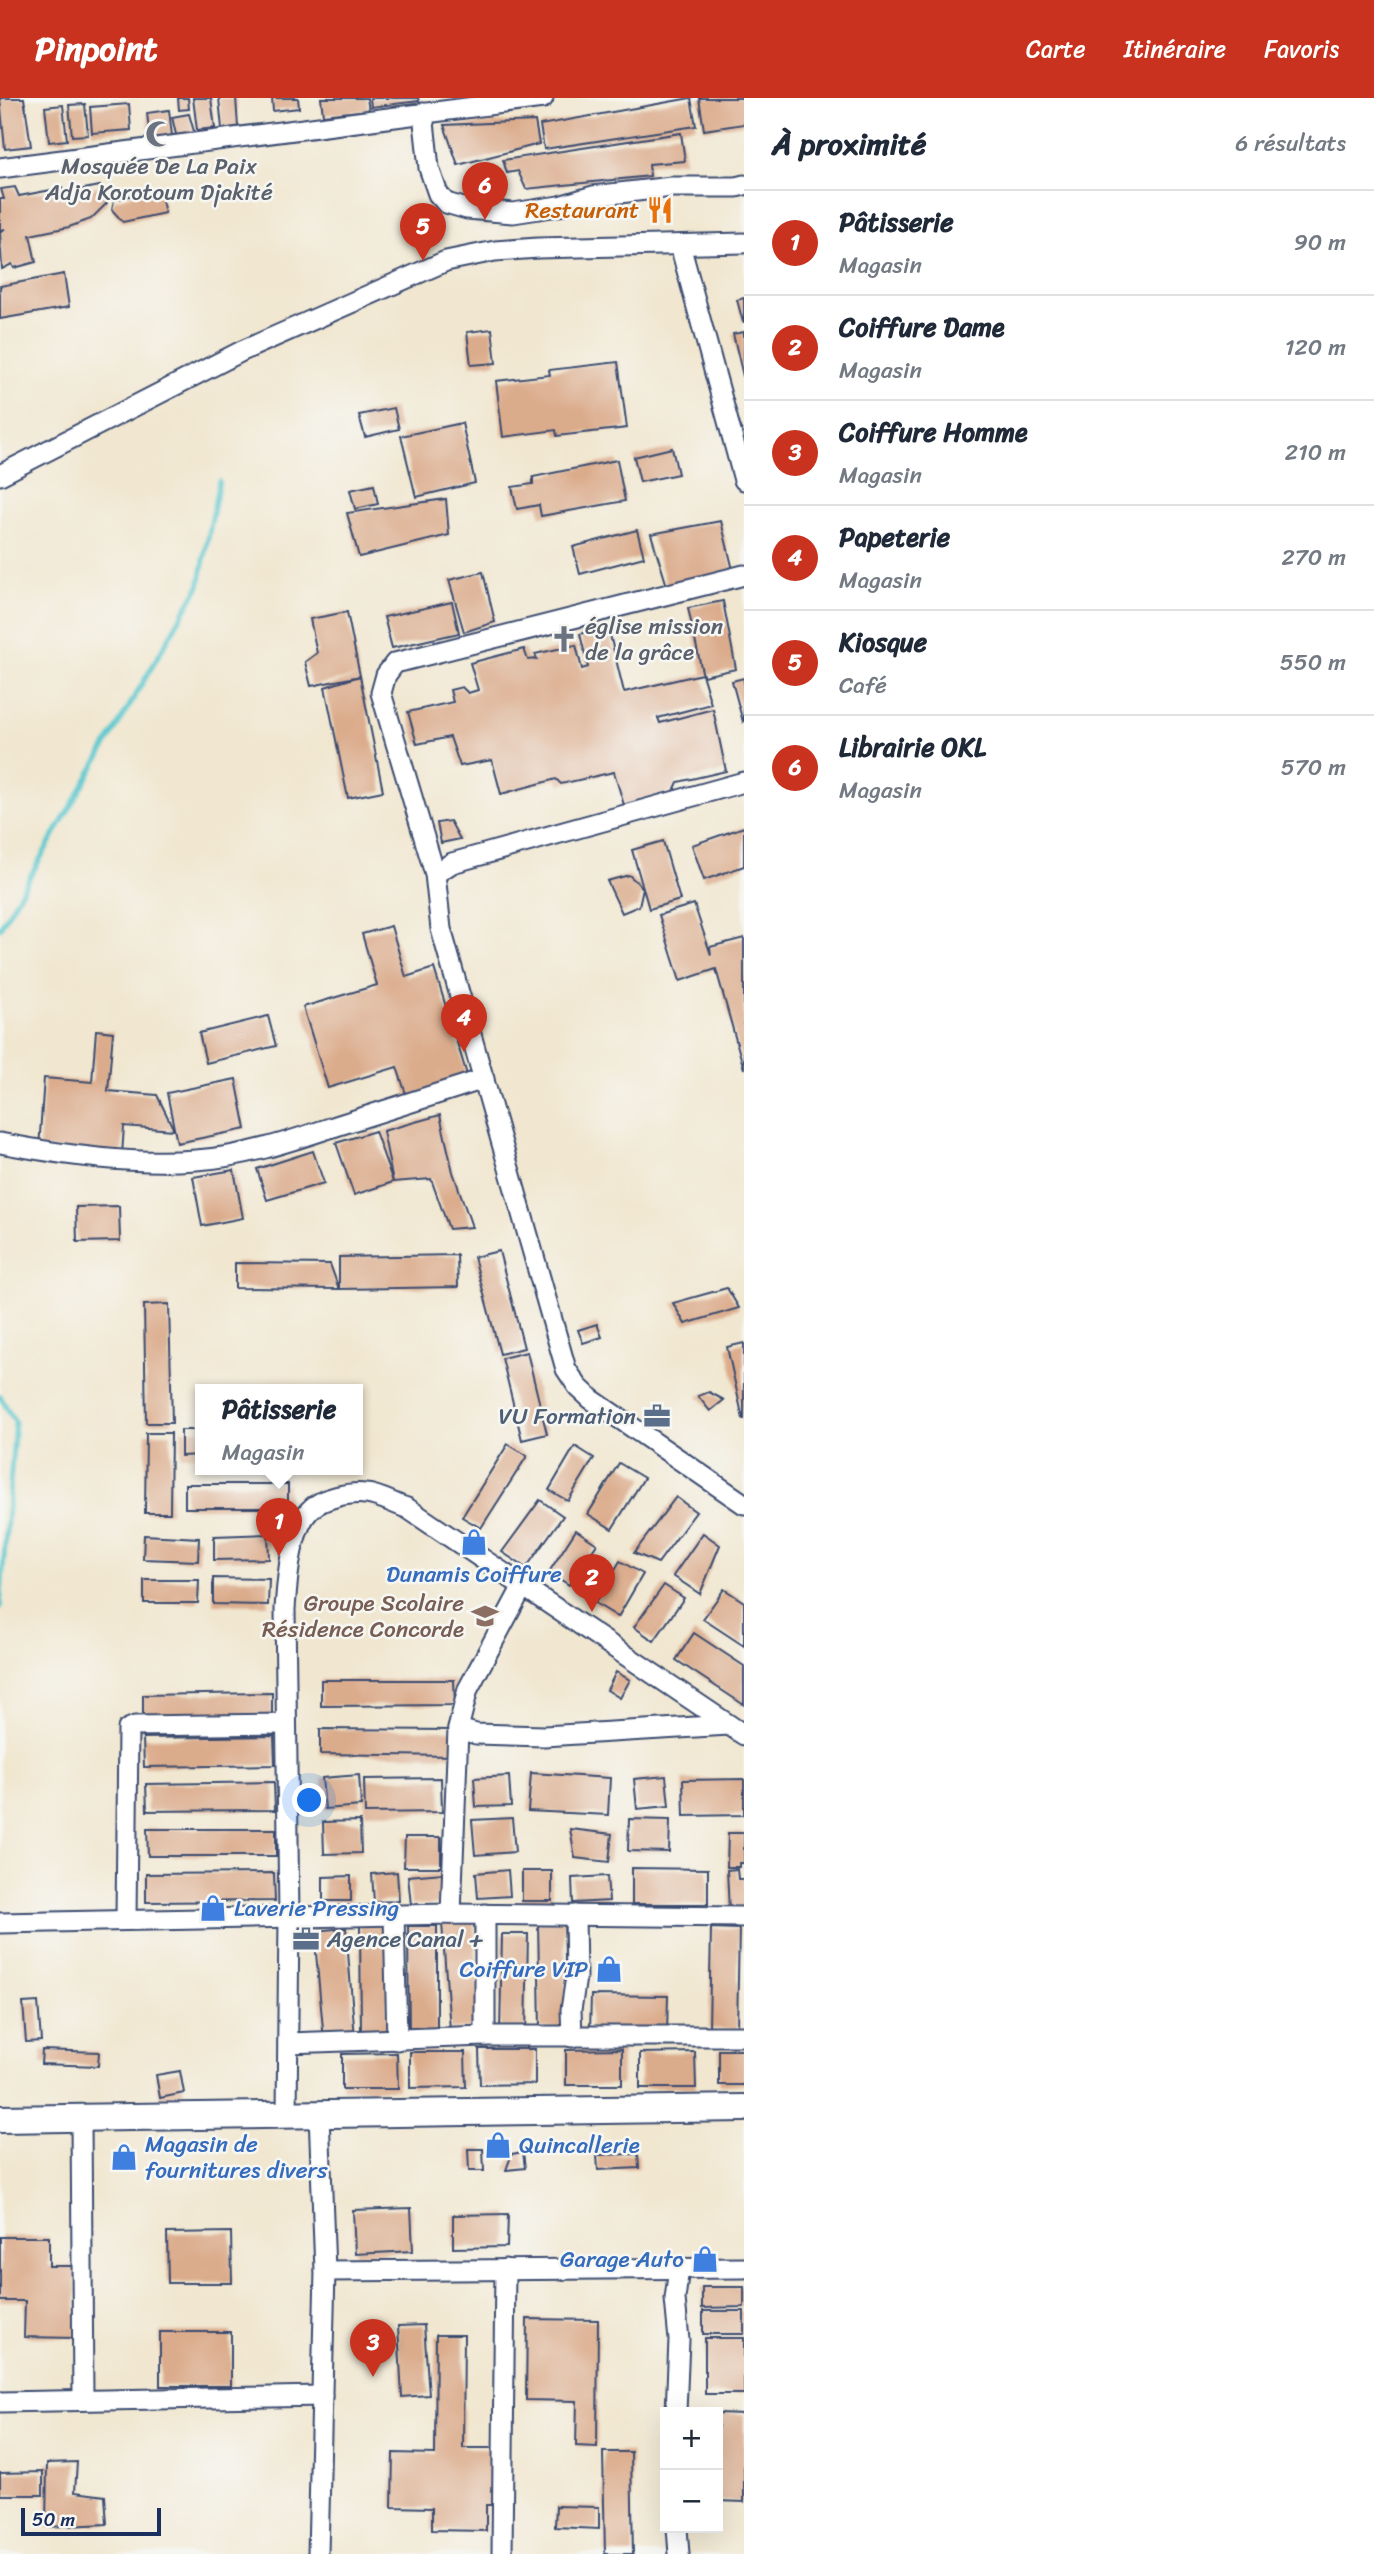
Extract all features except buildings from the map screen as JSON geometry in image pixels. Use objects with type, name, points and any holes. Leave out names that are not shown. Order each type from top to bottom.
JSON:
[{"type":"street","points":[[0,168],[543,98]]},
{"type":"street","points":[[423,113],[429,168],[438,194],[446,203],[467,209],[513,213],[559,206],[593,196],[672,187],[744,185]]},
{"type":"street","points":[[0,475],[242,351],[446,261],[495,251],[527,248],[744,243]]},
{"type":"street","points":[[680,245],[744,480]]},
{"type":"street","points":[[744,575],[395,663],[386,675],[381,693],[435,874],[441,929],[566,1369],[578,1387],[591,1399],[744,1504]]},
{"type":"street","points":[[435,874],[461,860],[744,782]]},
{"type":"street","points":[[0,1143],[104,1158],[198,1160],[286,1142],[484,1079]]},
{"type":"street","points":[[287,2114],[289,1917],[285,1609],[288,1564],[298,1532],[310,1509],[341,1494],[368,1494],[407,1508],[736,1730]]},
{"type":"street","points":[[451,1914],[458,1729],[468,1689],[523,1586]]},
{"type":"street","points":[[126,1920],[128,1729],[135,1726],[286,1724]]},
{"type":"street","points":[[458,1729],[476,1734],[544,1736],[736,1730]]},
{"type":"street","points":[[394,1914],[397,2040]]},
{"type":"street","points":[[0,1923],[394,1914],[744,1917]]},
{"type":"street","points":[[485,1914],[485,2036]]},
{"type":"street","points":[[572,2037],[571,2010],[576,1977],[575,1915]]},
{"type":"street","points":[[288,2043],[485,2036],[744,2036]]},
{"type":"street","points":[[0,2119],[744,2108]]},
{"type":"street","points":[[318,2554],[325,2271],[319,2114]]},
{"type":"street","points":[[81,2119],[83,2399]]},
{"type":"street","points":[[325,2271],[744,2267]]},
{"type":"street","points":[[676,2407],[679,2340],[676,2299],[679,2268]]},
{"type":"street","points":[[502,2554],[505,2269]]},
{"type":"street","points":[[0,2402],[322,2396]]},
{"type":"street","points":[[677,2533],[678,2554]]},
{"type":"waterway","points":[[0,928],[199,586],[219,481]]},
{"type":"waterway","points":[[0,1396],[15,1422],[0,1607]]},
{"type":"place","name":"Mosquée De La Paix Adja Korotoum Djakité","points":[[159,134]]},
{"type":"place","name":"Restaurant","points":[[660,210]]},
{"type":"place","name":"Librairie OKL","points":[[485,220]]},
{"type":"place","name":"Kiosque","points":[[423,261]]},
{"type":"place","name":"église mission de la grâce","points":[[564,639]]},
{"type":"place","name":"Papeterie","points":[[464,1052]]},
{"type":"place","name":"VU Formation","points":[[657,1416]]},
{"type":"place","name":"Dunamis Coiffure","points":[[474,1542]]},
{"type":"place","name":"Pâtisserie","points":[[279,1556]]},
{"type":"place","name":"Coiffure Dame","points":[[592,1612]]},
{"type":"place","name":"Groupe Scolaire Résidence Concorde","points":[[485,1616]]},
{"type":"place","name":"Laverie Pressing","points":[[213,1908]]},
{"type":"place","name":"Agence Canal +","points":[[306,1939]]},
{"type":"place","name":"Coiffure VIP","points":[[609,1969]]},
{"type":"place","name":"Quincallerie","points":[[498,2145]]},
{"type":"place","name":"Magasin de fournitures divers","points":[[124,2157]]},
{"type":"place","name":"Garage Auto","points":[[705,2259]]},
{"type":"place","name":"Coiffure Homme","points":[[373,2377]]}]
